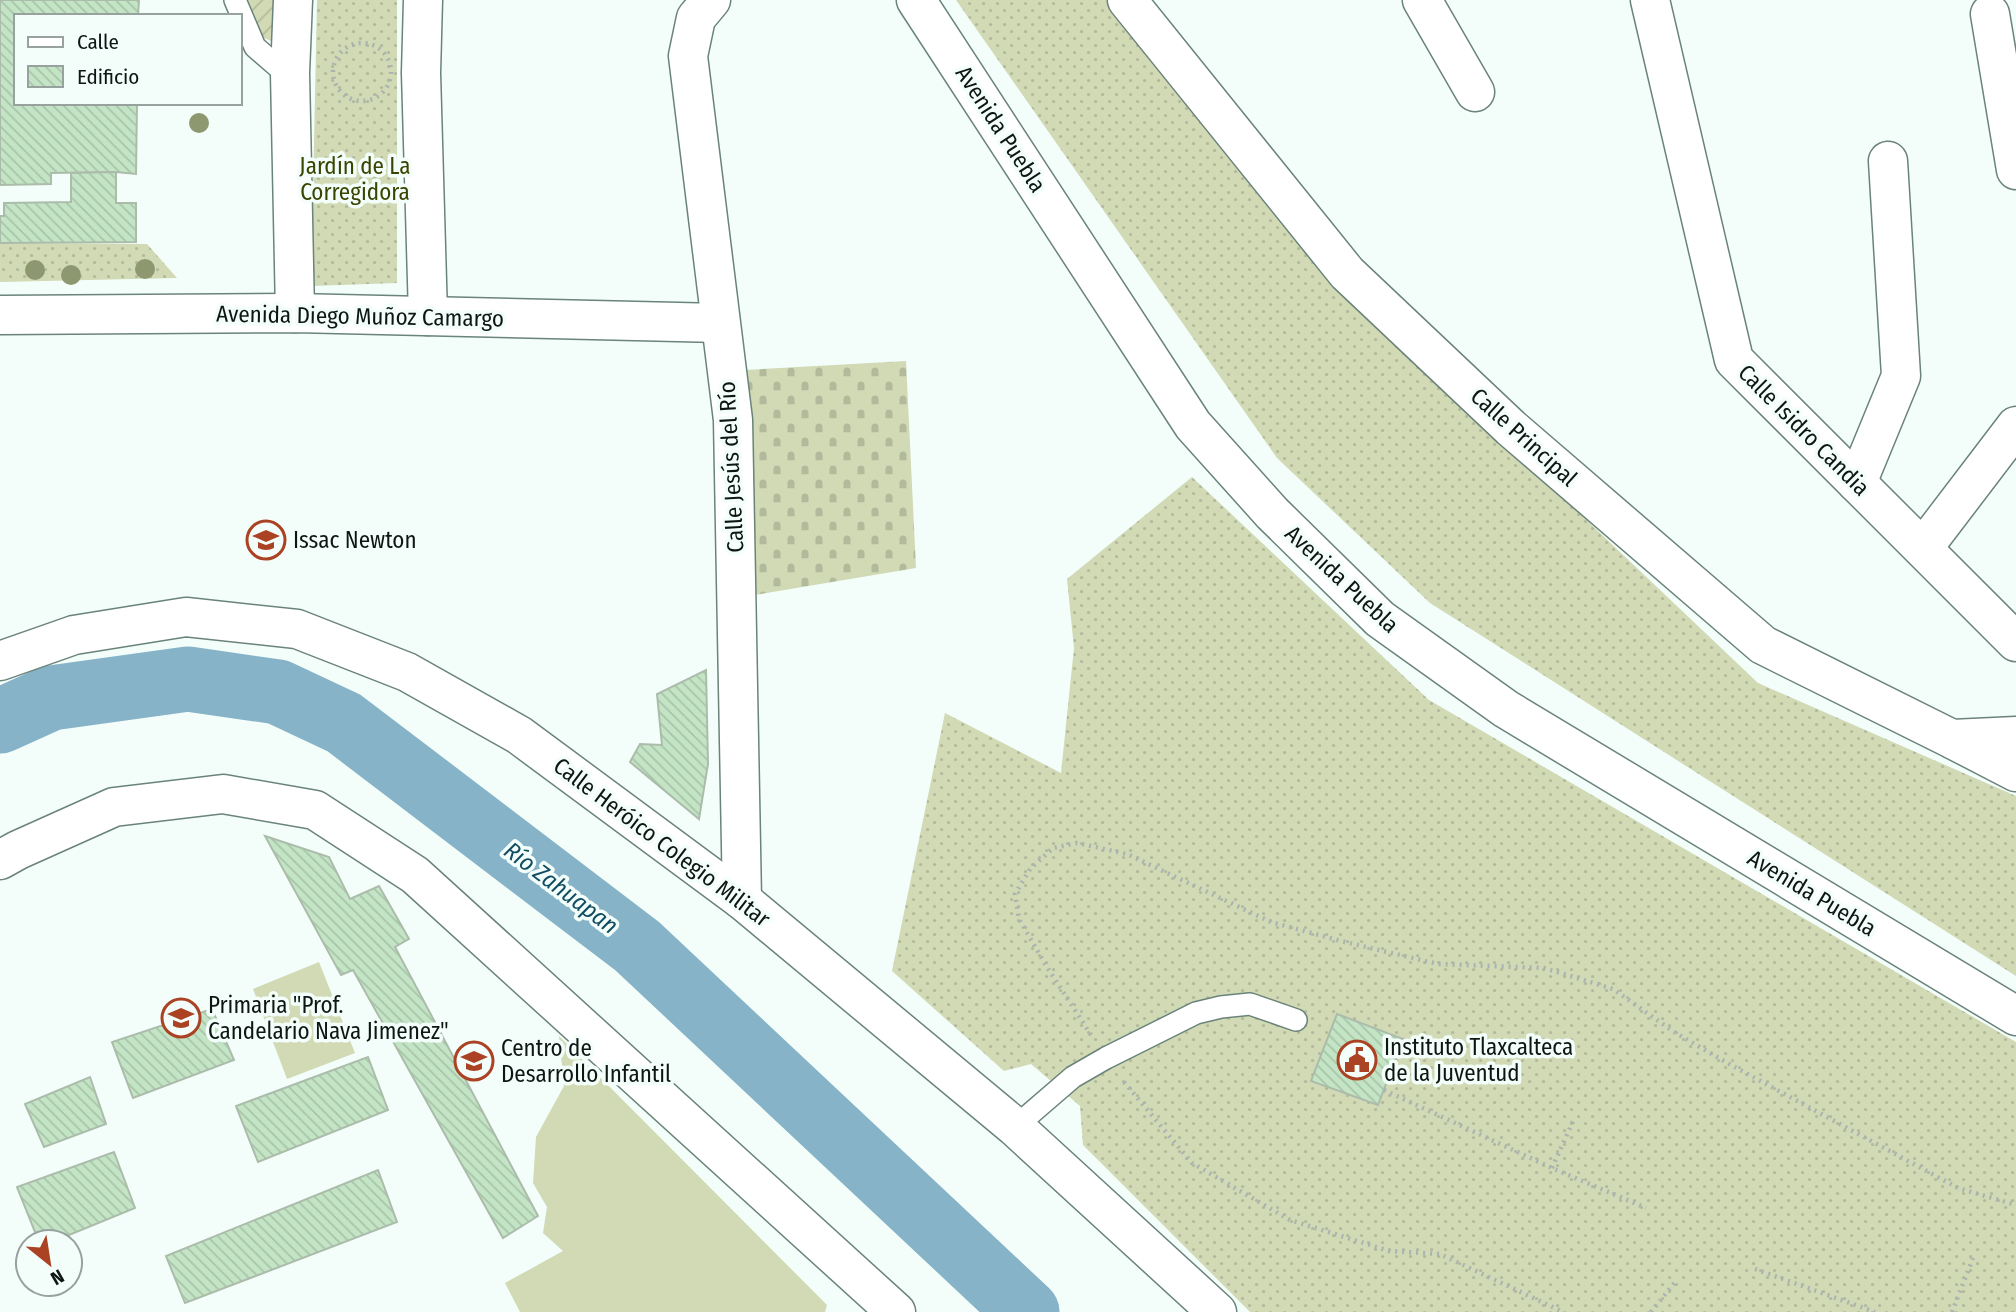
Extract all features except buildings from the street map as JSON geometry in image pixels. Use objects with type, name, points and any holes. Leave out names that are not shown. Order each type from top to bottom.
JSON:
[{"type":"street","points":[[293,0],[290,73],[295,313]]},
{"type":"street","points":[[423,0],[421,73],[428,316]]},
{"type":"street","name":"Calle Jesús del Río","points":[[711,0],[696,18],[688,56],[733,420],[742,900]]},
{"type":"street","name":"Avenida Puebla","points":[[916,0],[1193,425],[1272,513],[1380,620],[1506,709],[2016,1016]]},
{"type":"street","name":"Calle Principal","points":[[1127,0],[1347,272],[1511,428],[1763,645],[1952,739],[2016,736]]},
{"type":"street","points":[[1422,0],[1475,92]]},
{"type":"street","name":"Calle Isidro Candia","points":[[1650,0],[1734,360],[2016,642]]},
{"type":"street","points":[[1990,14],[2016,170]]},
{"type":"street","points":[[1857,483],[1901,376],[1888,161]]},
{"type":"street","name":"Avenida Diego Muñoz Camargo","points":[[0,315],[295,313],[720,323]]},
{"type":"street","points":[[1923,548],[2016,426]]},
{"type":"street","name":"Calle Heróico Colegio Militar","points":[[0,661],[74,635],[186,617],[297,629],[407,672],[519,735],[742,900],[1015,1127],[1217,1312]]},
{"type":"street","points":[[1952,739],[2016,772]]},
{"type":"street","points":[[6,858],[114,807],[223,794],[316,810],[415,875],[896,1312]]},
{"type":"lane","points":[[242,16],[255,47],[276,66],[290,73]]},
{"type":"lane","points":[[1015,1127],[1073,1077],[1196,1013],[1250,1004],[1296,1020]]},
{"type":"path","points":[[354,45],[372,45],[386,57],[391,74],[384,92],[376,98],[357,100],[340,91],[333,73],[334,64],[345,49],[354,45]]},
{"type":"path","points":[[1563,1312],[1440,1254],[1389,1251],[1290,1220],[1192,1163],[1106,1058],[1018,919],[1015,894],[1030,869],[1053,848],[1077,843],[1127,854],[1271,922],[1438,964],[1544,968],[1613,989],[1674,1032],[1731,1065],[1958,1188],[2016,1205]]},
{"type":"path","points":[[1384,1090],[1552,1168],[1646,1208]]},
{"type":"path","points":[[1552,1168],[1574,1119]]},
{"type":"path","points":[[1952,1312],[1973,1258]]},
{"type":"path","points":[[1755,1269],[1875,1312]]},
{"type":"path","points":[[1651,1312],[1676,1281]]},
{"type":"green space","points":[[244,0],[288,0],[286,48],[258,35]]},
{"type":"green space","name":"Jardín de La Corregidora","points":[[317,0],[397,0],[397,283],[311,286]]},
{"type":"green space","points":[[956,0],[1110,0],[1341,287],[1758,683],[2016,796],[2016,976],[1430,603],[1277,458]]},
{"type":"green space","points":[[0,243],[147,244],[177,278],[0,282]]},
{"type":"green space","points":[[906,361],[916,568],[755,595],[745,370]]},
{"type":"green space","points":[[1192,477],[1429,700],[2016,1042],[2016,1312],[1250,1312],[1083,1145],[1080,1106],[1031,1064],[1004,1071],[892,971],[945,713],[1061,773],[1074,648],[1067,579]]},
{"type":"green space","points":[[319,962],[355,1053],[287,1079],[253,989]]},
{"type":"green space","points":[[559,1036],[827,1305],[825,1312],[520,1312],[505,1283],[563,1251],[543,1233],[547,1207],[533,1183],[536,1137],[564,1086]]},
{"type":"waterway","name":"Río Zahuapan","points":[[0,721],[51,698],[188,679],[278,692],[344,723],[637,946],[1027,1312]]},
{"type":"place","name":"Issac Newton","points":[[266,540]]},
{"type":"place","name":"Primaria \"Prof. Candelario Nava Jimenez\"","points":[[181,1018]]},
{"type":"place","name":"Instituto Tlaxcalteca de la Juventud","points":[[1357,1060]]},
{"type":"place","name":"Centro de Desarrollo Infantil","points":[[474,1061]]}]
